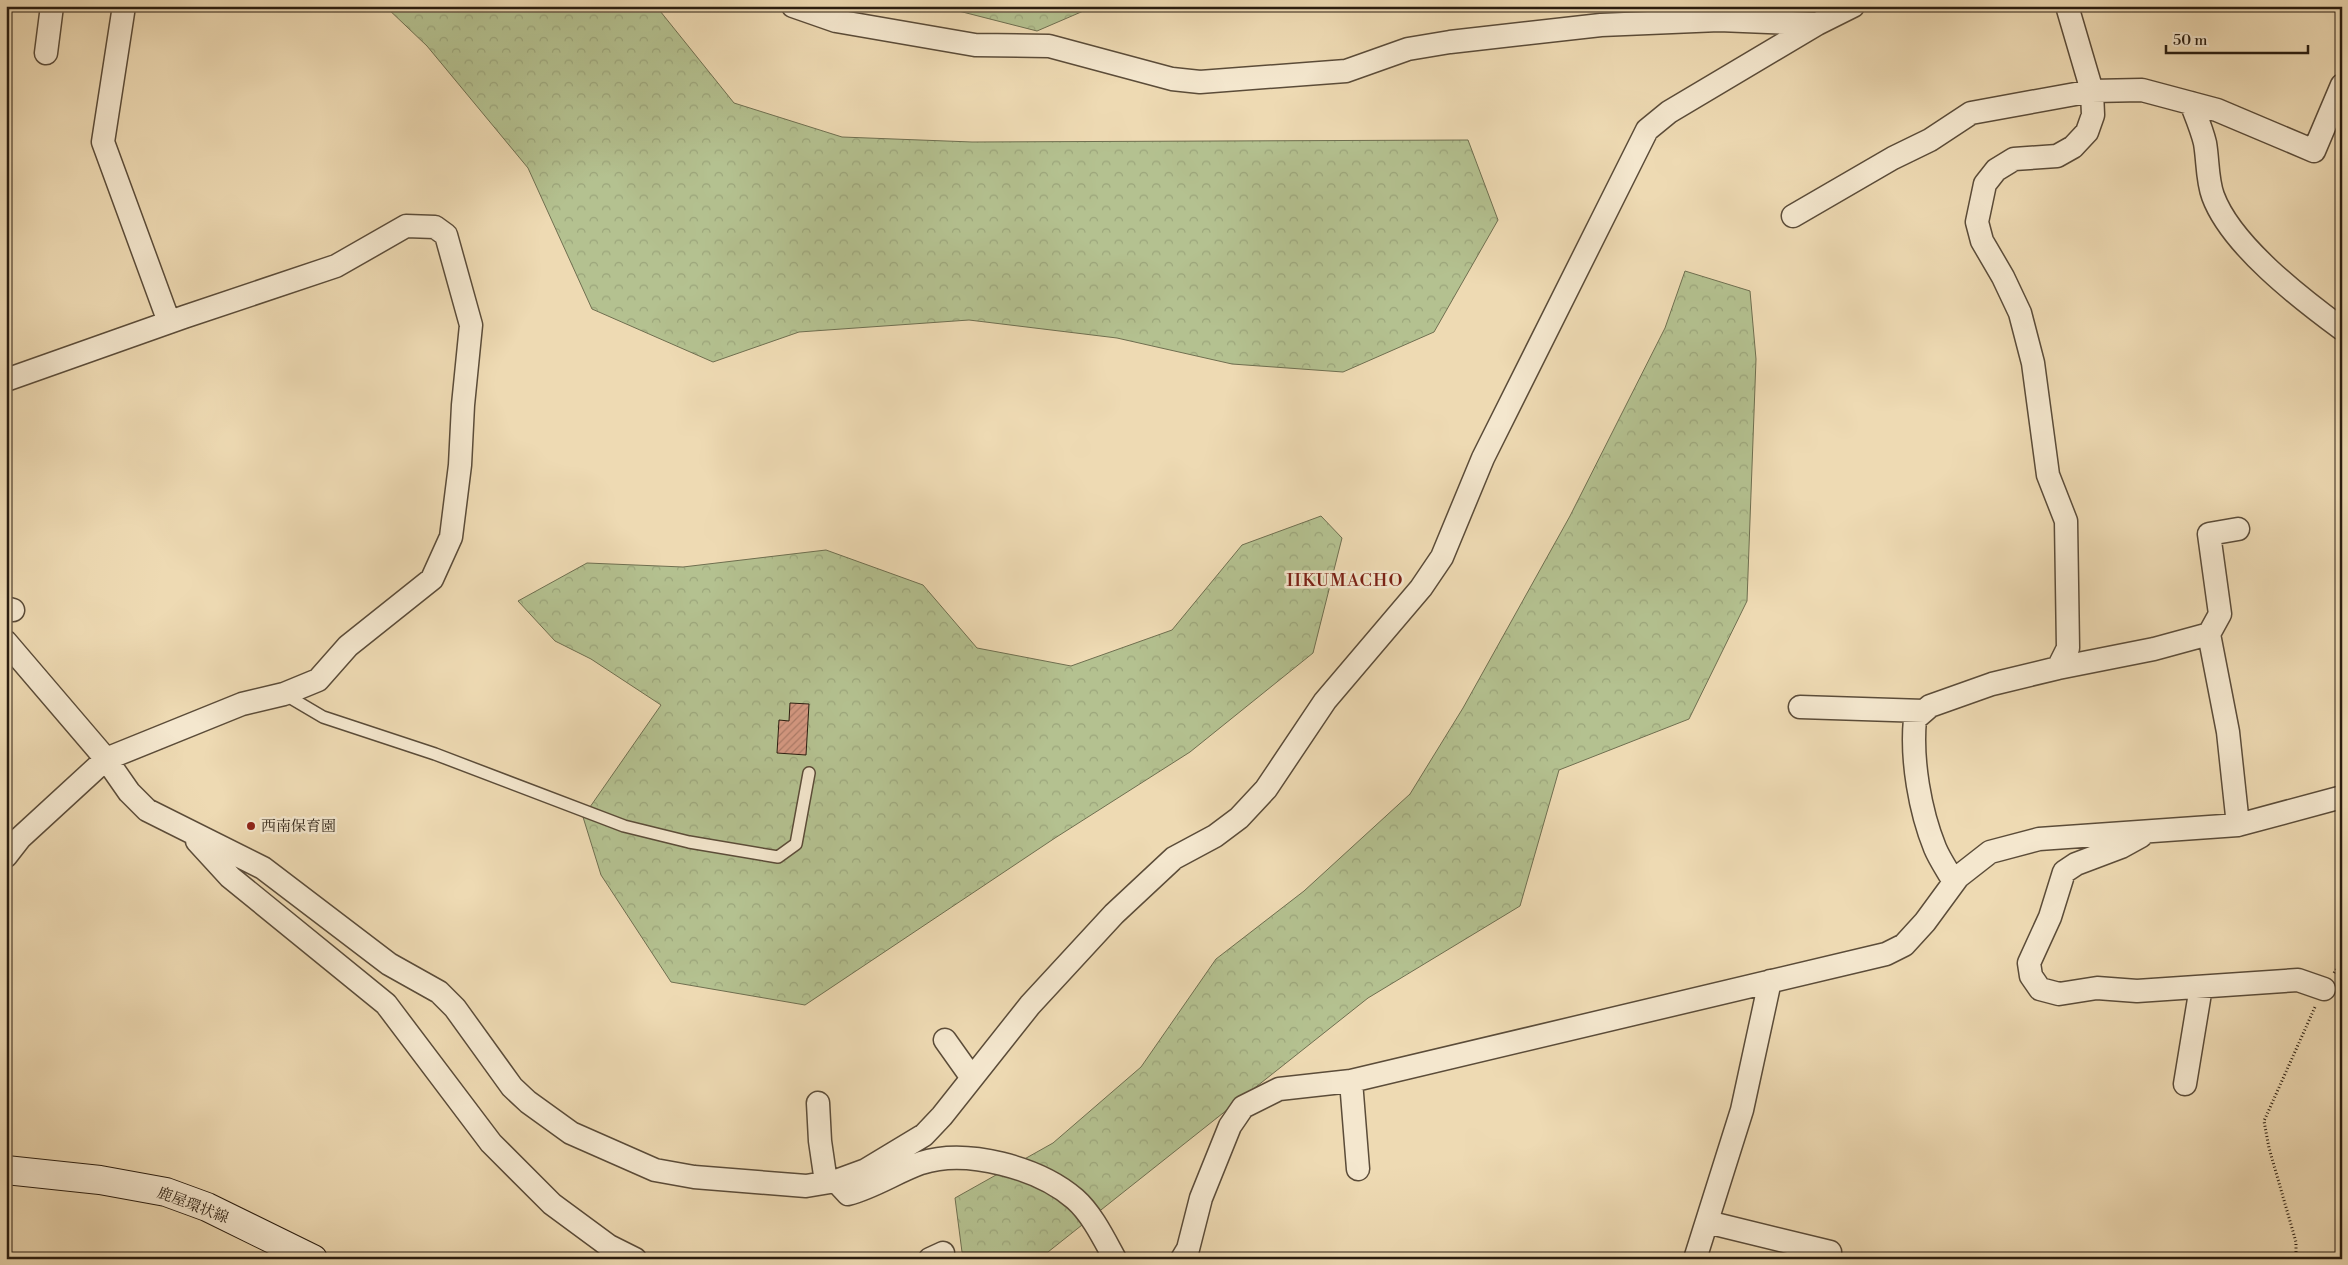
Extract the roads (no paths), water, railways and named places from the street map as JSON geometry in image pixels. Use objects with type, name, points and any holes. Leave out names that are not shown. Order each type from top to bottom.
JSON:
[{"type":"main road","name":"鹿屋環状線","points":[[6,1170],[100,1180],[166,1192],[207,1207],[300,1256]]},
{"type":"street","points":[[46,53],[52,6]]},
{"type":"street","points":[[124,6],[103,142],[169,322]]},
{"type":"street","points":[[793,6],[836,21],[975,45],[1049,46],[1172,79],[1200,82],[1346,71],[1408,49],[1450,42],[1601,25],[1820,16],[1853,6]]},
{"type":"street","points":[[2058,668],[2068,648],[2066,521],[2048,475],[2034,363],[2020,313],[2003,277],[1982,242],[1977,222],[1985,184],[1996,170],[2014,159],[2057,156],[2074,147],[2087,132],[2093,116],[2092,91],[2067,6]]},
{"type":"street","points":[[6,642],[106,759],[129,792],[147,810],[263,868],[389,964],[440,992],[455,1008],[512,1087],[528,1102],[571,1133],[655,1170],[694,1177],[806,1186],[831,1182],[866,1170],[924,1135],[1030,1005],[1114,914],[1174,858],[1215,836],[1239,818],[1266,789],[1325,701],[1421,588],[1442,557],[1483,458],[1647,130],[1669,112],[1820,16]]},
{"type":"street","points":[[1793,216],[1893,158],[1930,140],[1971,113],[2092,91],[2142,90],[2217,110],[2314,151],[2342,85]]},
{"type":"street","points":[[2191,103],[2204,141],[2212,194],[2221,215],[2238,236],[2291,291],[2342,329]]},
{"type":"street","points":[[6,380],[169,322],[336,266],[406,226],[435,227],[446,235],[471,325],[463,405],[460,465],[450,537],[442,561],[432,580],[348,646],[318,680],[284,694],[242,704],[106,759],[20,838],[6,856]]},
{"type":"street","points":[[2238,529],[2209,534],[2220,614],[2209,634],[2228,732],[2238,825]]},
{"type":"street","points":[[1954,882],[1936,850],[1922,811],[1913,737],[1915,719],[1930,706],[1992,684],[2058,668],[2154,649],[2209,634]]},
{"type":"street","points":[[1800,707],[1924,711]]},
{"type":"street","points":[[1182,1259],[1188,1249],[1201,1198],[1230,1126],[1243,1108],[1278,1089],[1351,1081],[1886,954],[1904,945],[1925,922],[1958,876],[1990,852],[2039,839],[2238,825],[2342,797]]},
{"type":"street","points":[[186,830],[230,876],[386,1004],[491,1143],[552,1204],[609,1246],[635,1259]]},
{"type":"street","points":[[2151,831],[2121,847],[2076,864],[2064,872],[2050,917],[2029,963],[2031,976],[2040,989],[2059,994],[2097,988],[2137,991],[2298,980],[2324,989]]},
{"type":"street","points":[[1696,1259],[1742,1110],[1770,980]]},
{"type":"street","points":[[2185,1084],[2201,986]]},
{"type":"street","points":[[945,1040],[972,1078]]},
{"type":"street","points":[[1351,1081],[1358,1169]]},
{"type":"street","points":[[818,1103],[820,1140],[831,1182],[848,1194],[864,1190],[922,1163],[945,1159],[981,1160],[1006,1164],[1051,1182],[1076,1200],[1096,1226],[1115,1259]]},
{"type":"street","points":[[1707,1222],[1830,1252]]},
{"type":"lane","points":[[284,694],[324,717],[435,754],[624,826],[689,842],[778,857],[796,844],[809,773]]},
{"type":"place","name":"西南保育園","points":[[251,826]]},
{"type":"district","name":"IIKUMACHO","points":[[1345,580]]}]
